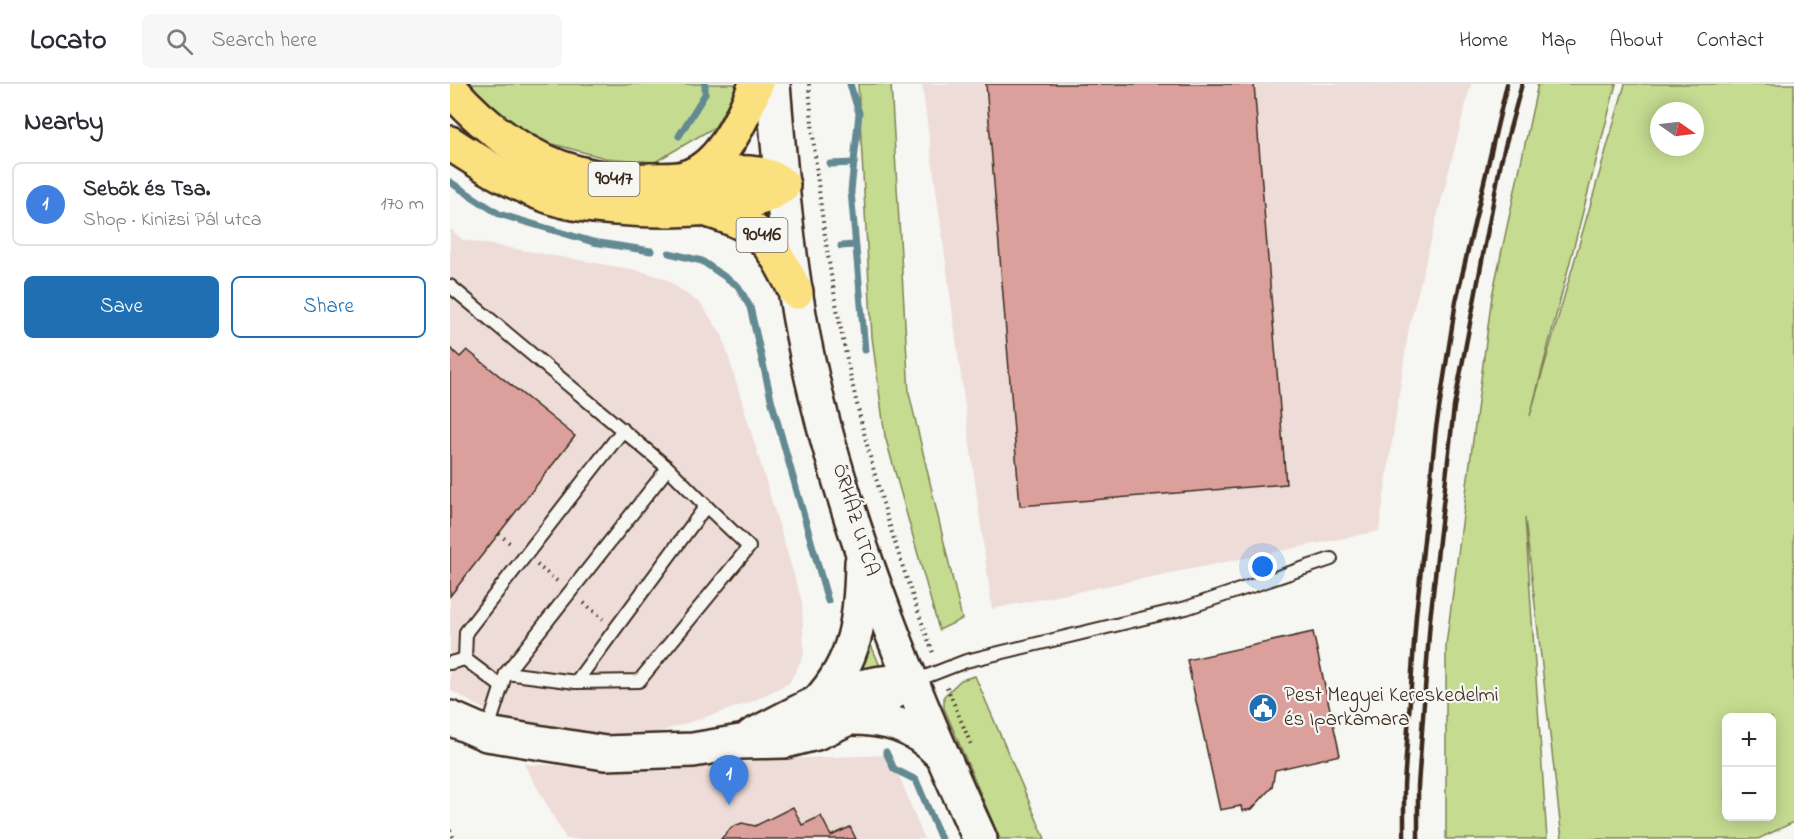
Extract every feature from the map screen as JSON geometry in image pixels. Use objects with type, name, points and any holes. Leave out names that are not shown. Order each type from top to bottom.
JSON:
[{"type":"highway","points":[[687,177],[715,158],[746,110],[756,84]]},
{"type":"highway","name":"90417","points":[[450,88],[473,115],[503,139],[563,169],[613,179],[758,174],[774,177],[783,185]]},
{"type":"highway","name":"90416","points":[[450,143],[496,173],[563,200],[602,207],[702,209],[753,202],[768,197],[783,185]]},
{"type":"highway","name":"90416","points":[[702,209],[737,219],[753,227],[779,260],[796,292]]},
{"type":"street","name":"ŐRHÁZ UTCA","points":[[773,84],[796,292],[817,392],[863,551],[911,682],[980,839]]},
{"type":"street","points":[[818,702],[840,677],[854,640],[863,551]]},
{"type":"street","points":[[740,742],[818,702],[876,683],[911,682]]},
{"type":"street","points":[[450,718],[487,734],[605,753],[693,750],[740,742],[785,741],[816,733],[849,718],[911,682]]},
{"type":"street","points":[[849,718],[880,719],[903,725],[926,738],[941,754]]},
{"type":"lane","points":[[450,286],[668,468],[749,548],[639,681],[576,682],[506,673]]},
{"type":"lane","points":[[465,658],[466,632],[623,430]]},
{"type":"lane","points":[[487,734],[506,673],[668,468]]},
{"type":"lane","points":[[576,682],[706,506]]},
{"type":"lane","points":[[911,682],[966,661],[1186,608],[1331,559]]},
{"type":"lane","points":[[450,663],[465,658]]},
{"type":"lane","points":[[465,658],[502,687]]},
{"type":"path","points":[[809,84],[830,278],[852,391],[877,486]]},
{"type":"path","points":[[450,830],[454,839]]},
{"type":"shaded area","points":[[922,84],[1471,84],[1409,327],[1379,531],[992,609]]},
{"type":"shaded area","points":[[450,229],[463,240],[636,270],[664,278],[701,304],[722,335],[802,602],[804,655],[789,683],[749,703],[653,734],[587,738],[503,720],[450,690]]},
{"type":"shaded area","points":[[891,755],[924,839],[566,839],[524,764],[666,771],[775,759]]},
{"type":"green space","points":[[466,84],[735,84],[735,90],[715,127],[655,162],[605,158],[538,140],[474,94]]},
{"type":"green space","points":[[858,84],[891,84],[909,393],[962,619],[939,630],[885,436],[872,337]]},
{"type":"green space","points":[[1538,84],[1616,84],[1530,416],[1625,84],[1794,84],[1794,822],[1758,839],[1562,839],[1525,518],[1547,839],[1446,839],[1446,645],[1492,296]]},
{"type":"green space","points":[[867,644],[871,645],[880,666],[879,670],[866,676],[857,669]]},
{"type":"green space","points":[[975,676],[1045,839],[1000,839],[944,708],[944,696],[961,680]]},
{"type":"building","points":[[986,84],[1254,84],[1286,484],[1020,506]]},
{"type":"building","points":[[450,348],[460,357],[467,350],[575,436],[450,596]]},
{"type":"building","name":"Pest Megyei Kereskedelmi és Iparkamara","points":[[1313,632],[1340,755],[1275,770],[1272,787],[1252,809],[1242,811],[1241,806],[1220,810],[1187,660]]},
{"type":"building","points":[[793,807],[802,825],[821,816],[831,836],[850,827],[856,839],[721,839],[732,827],[742,823],[755,826]]},
{"type":"waterway","points":[[679,136],[705,94],[705,84]]},
{"type":"waterway","points":[[850,84],[859,113],[851,191],[865,350]]},
{"type":"waterway","points":[[830,164],[854,163]]},
{"type":"waterway","points":[[450,182],[499,214],[593,242],[651,251]]},
{"type":"waterway","points":[[841,246],[855,245]]},
{"type":"waterway","points":[[669,253],[702,261],[738,286],[750,307],[772,403],[828,601]]},
{"type":"waterway","points":[[886,752],[894,769],[916,780],[941,839]]},
{"type":"railway","points":[[1404,839],[1404,785],[1416,615],[1436,428],[1456,301],[1507,84]]},
{"type":"railway","points":[[1418,839],[1418,786],[1430,620],[1454,407],[1501,161],[1522,84]]},
{"type":"place","name":"Pest Megyei Kereskedelmi és Iparkamara","points":[[1263,708]]},
{"type":"place","name":"Sebők és Tsa.","points":[[729,805]]}]
